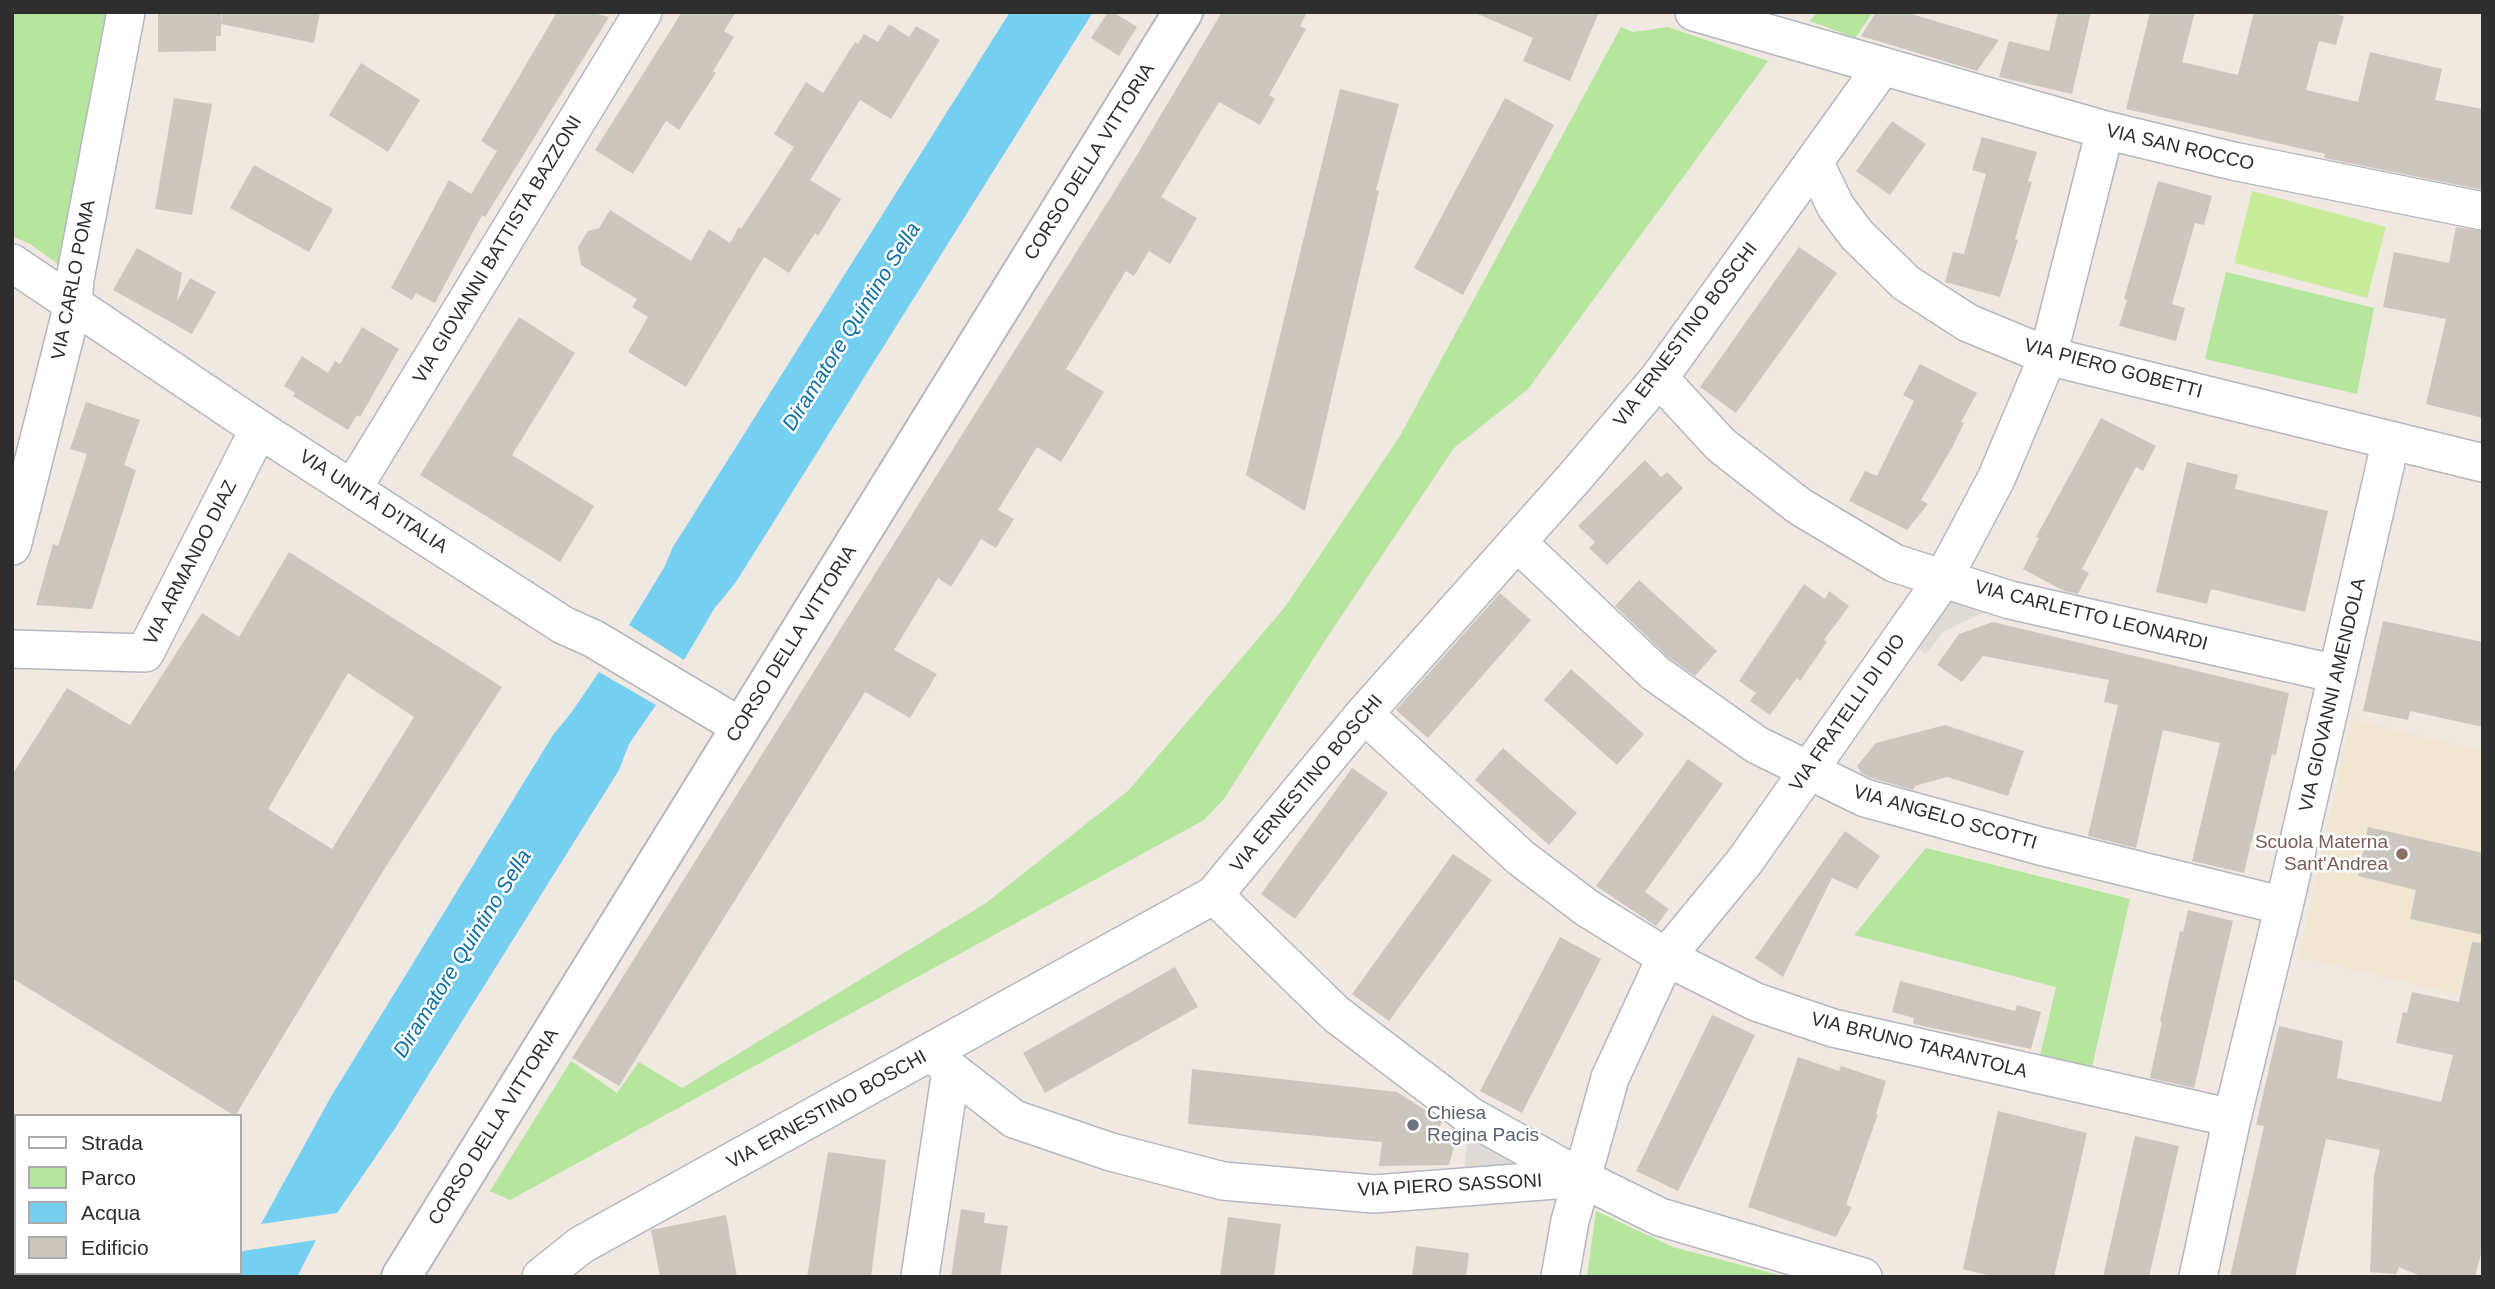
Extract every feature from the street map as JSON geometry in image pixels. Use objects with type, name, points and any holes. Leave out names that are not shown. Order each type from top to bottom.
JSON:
[{"type":"main road","name":"CORSO DELLA VITTORIA","points":[[412,1275],[741,727],[1183,12]]},
{"type":"street","name":"VIA CARLO POMA","points":[[12,546],[74,304],[75,279],[125,12]]},
{"type":"street","name":"VIA GIOVANNI BATTISTA BAZZONI","points":[[354,488],[643,12]]},
{"type":"street","name":"VIA SAN ROCCO","points":[[1694,12],[2105,130],[2233,161],[2483,211]]},
{"type":"street","name":"VIA ERNESTINO BOSCHI","points":[[541,1277],[581,1245],[942,1061],[1214,895],[1364,714],[1575,477],[1659,378],[1882,67]]},
{"type":"street","name":"VIA FRATELLI DI DIO","points":[[1560,1277],[1570,1221],[1610,1078],[1666,957],[1745,861],[1942,579],[1996,479],[2048,356],[2105,130]]},
{"type":"street","name":"VIA PIERO GOBETTI","points":[[1814,162],[1836,207],[1857,235],[1906,283],[1968,323],[2048,356],[2483,463]]},
{"type":"street","name":"VIA UNITÀ D'ITALIA","points":[[12,263],[259,429],[563,625],[605,646],[741,727]]},
{"type":"street","name":"VIA CARLETTO LEONARDI","points":[[1659,378],[1721,445],[1799,506],[1894,563],[2010,600],[2337,674]]},
{"type":"street","name":"VIA ARMANDO DIAZ","points":[[12,649],[145,653],[259,429]]},
{"type":"street","name":"VIA GIOVANNI AMENDOLA","points":[[2198,1277],[2232,1118],[2284,906],[2391,440]]},
{"type":"street","name":"VIA ANGELO SCOTTI","points":[[1517,542],[1655,673],[1757,745],[1865,799],[2040,846],[2284,906]]},
{"type":"street","name":"VIA BRUNO TARANTOLA","points":[[1364,714],[1521,858],[1587,908],[1666,957],[1756,1002],[1833,1028],[2232,1118]]},
{"type":"street","points":[[1214,895],[1336,1014],[1470,1116],[1581,1178],[1660,1217],[1863,1277]]},
{"type":"street","points":[[920,1277],[942,1061]]},
{"type":"street","name":"VIA PIERO SASSONI","points":[[942,1061],[1014,1119],[1111,1152],[1223,1181],[1374,1194],[1581,1178]]},
{"type":"shaded area","points":[[1943,579],[2010,600],[1943,632],[1926,654],[1902,637]]},
{"type":"shaded area","name":"Scuola Materna Sant'Andrea","points":[[2351,719],[2483,751],[2483,1000],[2299,957]]},
{"type":"shaded area","points":[[1470,1116],[1581,1178],[1462,1187]]},
{"type":"green space","points":[[12,12],[116,12],[65,269],[30,244],[12,236]]},
{"type":"green space","points":[[1817,12],[1873,12],[1855,38],[1810,21]]},
{"type":"green space","points":[[1621,27],[1633,32],[1668,27],[1768,61],[1528,389],[1454,448],[1328,636],[1224,799],[1204,820],[510,1200],[490,1191],[571,1061],[617,1093],[639,1062],[682,1088],[986,903],[1129,790],[1285,607],[1400,436]]},
{"type":"green space","points":[[2252,191],[2386,227],[2367,298],[2234,263]]},
{"type":"green space","points":[[2226,272],[2374,308],[2357,394],[2205,359]]},
{"type":"green space","points":[[1926,848],[2130,899],[2092,1067],[2040,1056],[2056,987],[1854,935]]},
{"type":"green space","points":[[1596,1211],[1673,1247],[1786,1277],[1587,1277]]},
{"type":"water","name":"Diramatore Quintino Sella","points":[[1010,12],[1093,12],[736,582],[714,609],[684,660],[629,625],[664,568],[673,547]]},
{"type":"water","name":"Diramatore Quintino Sella","points":[[599,672],[656,705],[629,744],[619,770],[394,1130],[337,1213],[261,1224],[332,1095],[553,735]]},
{"type":"water","points":[[316,1240],[297,1277],[222,1277],[242,1275],[243,1251]]},
{"type":"building","points":[[158,12],[221,12],[221,36],[216,36],[216,51],[158,52]]},
{"type":"building","points":[[222,12],[320,12],[314,43],[221,24]]},
{"type":"building","points":[[557,12],[589,12],[609,17],[485,217],[482,215],[435,303],[416,293],[412,300],[391,288],[449,180],[471,194],[497,151],[481,141]]},
{"type":"building","points":[[682,12],[736,12],[724,31],[734,37],[713,71],[716,73],[679,130],[666,121],[633,174],[595,150]]},
{"type":"building","points":[[1108,12],[1113,12],[1137,27],[1119,56],[1091,38]]},
{"type":"building","points":[[1222,12],[1307,12],[1300,26],[1306,29],[1269,95],[1275,99],[1260,125],[1219,102],[1161,197],[1197,218],[1170,264],[1149,251],[1134,276],[1126,271],[1066,369],[1104,392],[1061,462],[1037,447],[998,510],[1014,519],[996,548],[981,539],[951,587],[938,578],[894,650],[937,674],[910,718],[865,692],[619,1086],[572,1058],[1137,155]]},
{"type":"building","points":[[1473,12],[1599,12],[1570,81],[1523,61],[1533,38]]},
{"type":"building","points":[[1876,12],[1905,12],[1999,40],[1977,71],[1861,36]]},
{"type":"building","points":[[2058,12],[2091,12],[2072,94],[1999,77],[2009,41],[2049,51]]},
{"type":"building","points":[[2150,12],[2195,12],[2182,62],[2238,75],[2254,12],[2328,12],[2344,16],[2336,45],[2319,41],[2306,90],[2358,102],[2370,52],[2442,69],[2435,100],[2483,109],[2483,190],[2324,158],[2325,154],[2126,109]]},
{"type":"building","points":[[889,24],[909,37],[916,26],[940,40],[891,119],[860,100],[810,180],[841,199],[818,236],[815,233],[789,273],[764,257],[686,387],[628,352],[648,317],[632,307],[637,299],[581,265],[578,247],[588,231],[599,228],[610,210],[691,261],[709,229],[730,243],[794,147],[774,134],[806,82],[823,93],[855,42],[858,44],[864,34],[878,42]]},
{"type":"building","points":[[361,63],[420,100],[388,152],[329,115]]},
{"type":"building","points":[[1340,89],[1399,104],[1376,190],[1379,191],[1305,511],[1246,475]]},
{"type":"building","points":[[174,98],[212,104],[192,215],[155,209]]},
{"type":"building","points":[[1505,98],[1554,125],[1463,295],[1414,268]]},
{"type":"building","points":[[1892,121],[1926,144],[1890,195],[1856,171]]},
{"type":"building","points":[[1982,137],[2037,152],[2028,181],[2032,182],[2015,239],[2018,240],[2000,297],[1945,282],[1953,252],[1964,254],[1986,174],[1972,170]]},
{"type":"building","points":[[254,165],[333,209],[309,252],[230,208]]},
{"type":"building","points":[[2158,181],[2212,196],[2204,225],[2195,223],[2172,304],[2185,308],[2176,341],[2119,326],[2127,300],[2124,299]]},
{"type":"building","points":[[2456,227],[2483,231],[2483,418],[2426,404],[2446,319],[2383,307],[2394,252],[2449,263]]},
{"type":"building","points":[[1799,247],[1837,273],[1736,413],[1700,387]]},
{"type":"building","points":[[137,248],[182,273],[177,301],[190,278],[216,292],[192,334],[113,290]]},
{"type":"building","points":[[519,317],[575,353],[512,455],[594,506],[560,562],[420,475]]},
{"type":"building","points":[[362,327],[399,349],[360,417],[357,415],[348,430],[293,396],[295,393],[284,386],[302,356],[328,373],[335,361],[340,364]]},
{"type":"building","points":[[1920,364],[1977,393],[1961,422],[1964,423],[1952,448],[1921,500],[1928,504],[1907,530],[1849,501],[1865,471],[1877,476],[1914,401],[1903,395]]},
{"type":"building","points":[[86,402],[140,420],[124,465],[136,470],[92,609],[36,605],[53,544],[58,546],[87,454],[70,449]]},
{"type":"building","points":[[2101,418],[2156,446],[2143,471],[2136,467],[2082,569],[2089,573],[2078,594],[2064,591],[2023,569],[2039,538],[2036,537]]},
{"type":"building","points":[[1645,460],[1661,477],[1667,472],[1683,488],[1607,565],[1589,548],[1595,542],[1578,526]]},
{"type":"building","points":[[2187,462],[2238,475],[2235,489],[2328,511],[2305,612],[2211,589],[2207,604],[2156,592]]},
{"type":"building","points":[[289,552],[502,687],[378,879],[236,1114],[232,1114],[12,978],[12,775],[67,688],[130,725],[202,613],[239,637]],"holes":[[[348,673],[414,717],[332,849],[268,809]]]},
{"type":"building","points":[[1639,580],[1717,651],[1695,676],[1668,657],[1615,606]]},
{"type":"building","points":[[1804,584],[1825,599],[1829,591],[1849,606],[1824,640],[1827,642],[1800,681],[1797,678],[1770,715],[1750,701],[1756,693],[1739,681]]},
{"type":"building","points":[[1500,593],[1531,620],[1428,738],[1396,710]]},
{"type":"building","points":[[2383,621],[2483,642],[2483,727],[2410,711],[2408,720],[2363,711]]},
{"type":"building","points":[[1993,622],[2289,693],[2276,755],[2272,754],[2244,873],[2192,861],[2220,743],[2163,730],[2136,848],[2088,836],[2118,705],[2104,702],[2109,680],[1983,656],[1962,682],[1937,665],[1959,634]]},
{"type":"building","points":[[1571,669],[1644,734],[1617,765],[1544,700]]},
{"type":"building","points":[[1945,725],[2024,751],[2008,796],[1947,777],[1915,786],[1913,790],[1872,778],[1861,773],[1857,766],[1876,743]]},
{"type":"building","points":[[1503,748],[1577,813],[1549,845],[1475,780]]},
{"type":"building","points":[[1688,759],[1723,784],[1645,892],[1669,909],[1656,926],[1596,886]]},
{"type":"building","points":[[1352,768],[1388,793],[1295,919],[1261,894]]},
{"type":"building","points":[[2368,827],[2483,853],[2483,935],[2410,919],[2416,890],[2358,876]]},
{"type":"building","points":[[1845,831],[1880,856],[1857,889],[1832,878],[1783,977],[1755,958]]},
{"type":"building","points":[[1453,854],[1492,880],[1389,1021],[1352,994]]},
{"type":"building","points":[[2188,910],[2233,921],[2194,1088],[2150,1078],[2180,931],[2183,932]]},
{"type":"building","points":[[1560,937],[1601,959],[1522,1113],[1480,1091]]},
{"type":"building","points":[[2472,942],[2483,943],[2483,1246],[2475,1277],[2423,1277],[2399,1267],[2396,1274],[2370,1272],[2374,1175],[2380,1150],[2326,1139],[2295,1277],[2230,1277],[2264,1126],[2256,1125],[2279,1026],[2343,1041],[2337,1078],[2441,1102],[2453,1055],[2396,1043],[2403,1012],[2407,1013],[2412,992],[2459,1002]]},
{"type":"building","points":[[1175,967],[1198,1007],[1045,1093],[1023,1053]]},
{"type":"building","points":[[1900,981],[2015,1011],[2017,1005],[2041,1012],[2031,1049],[1913,1024],[1914,1018],[1892,1012]]},
{"type":"building","points":[[1712,1015],[1755,1035],[1678,1191],[1636,1171]]},
{"type":"building","points":[[1798,1057],[1839,1071],[1841,1066],[1886,1081],[1878,1114],[1846,1205],[1852,1207],[1836,1237],[1748,1207]]},
{"type":"building","points":[[1192,1069],[1397,1092],[1442,1121],[1438,1132],[1455,1143],[1449,1165],[1379,1166],[1382,1142],[1188,1124]]},
{"type":"building","points":[[1998,1111],[2087,1133],[2054,1277],[1995,1277],[1963,1269]]},
{"type":"building","points":[[2135,1136],[2179,1146],[2149,1277],[2103,1277]]},
{"type":"building","points":[[828,1152],[886,1160],[871,1277],[807,1277]]},
{"type":"building","points":[[961,1209],[985,1213],[984,1223],[1008,1226],[1000,1277],[951,1277]]},
{"type":"building","points":[[726,1215],[737,1277],[660,1277],[651,1230]]},
{"type":"building","points":[[1228,1217],[1281,1224],[1274,1277],[1220,1277]]},
{"type":"building","points":[[1416,1246],[1469,1253],[1466,1277],[1412,1277]]},
{"type":"place","name":"Scuola Materna Sant'Andrea","points":[[2402,854]]},
{"type":"place","name":"Chiesa Regina Pacis","points":[[1413,1125]]}]
